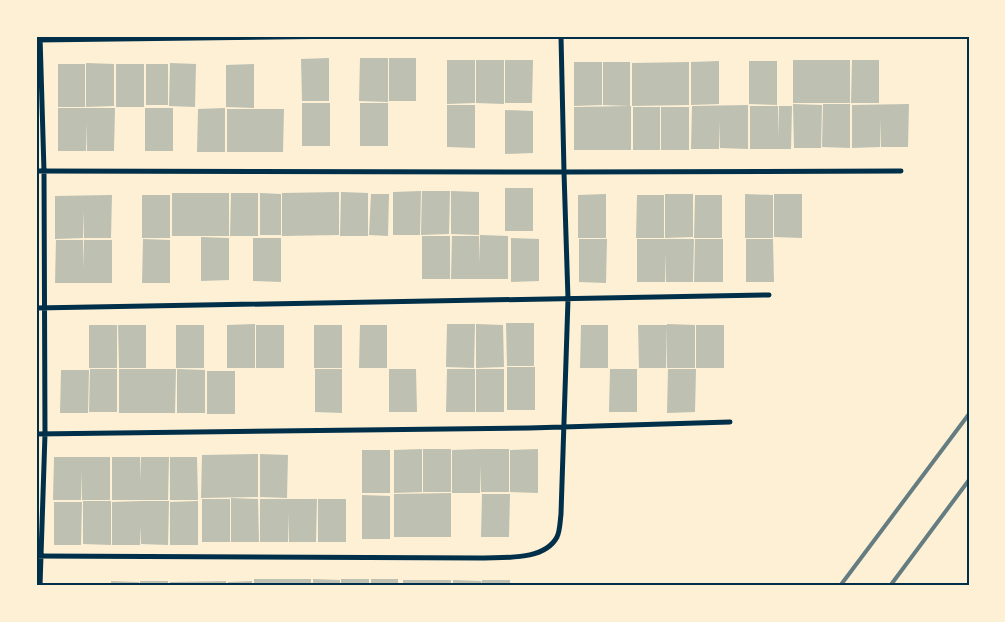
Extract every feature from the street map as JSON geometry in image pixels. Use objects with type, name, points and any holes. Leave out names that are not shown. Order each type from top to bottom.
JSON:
[{"type":"street","points":[[40,586],[39,556],[45,434],[45,308],[44,171],[39,38],[352,36]]},
{"type":"street","points":[[39,556],[482,558],[538,554],[551,546],[558,535],[562,514],[568,299],[561,36]]},
{"type":"street","points":[[36,171],[901,171]]},
{"type":"street","points":[[36,308],[769,295]]},
{"type":"street","points":[[36,434],[564,427],[730,422]]},
{"type":"building","points":[[329,58],[329,101],[302,101],[301,59]]},
{"type":"building","points":[[360,58],[388,58],[388,102],[359,101]]},
{"type":"building","points":[[389,58],[416,58],[416,101],[389,101]]},
{"type":"building","points":[[447,60],[475,60],[475,103],[447,104]]},
{"type":"building","points":[[476,60],[504,60],[504,104],[476,103]]},
{"type":"building","points":[[505,60],[533,60],[532,103],[505,103]]},
{"type":"building","points":[[793,60],[850,60],[850,103],[793,103]]},
{"type":"building","points":[[852,60],[879,60],[879,103],[851,103]]},
{"type":"building","points":[[719,61],[719,104],[691,105],[691,62]]},
{"type":"building","points":[[749,61],[777,61],[777,105],[749,104]]},
{"type":"building","points":[[574,62],[602,62],[602,105],[574,106]]},
{"type":"building","points":[[603,62],[630,62],[630,106],[603,105]]},
{"type":"building","points":[[689,62],[689,105],[632,106],[632,63]]},
{"type":"building","points":[[86,63],[114,64],[114,106],[86,107]]},
{"type":"building","points":[[170,63],[196,64],[195,107],[169,106]]},
{"type":"building","points":[[58,64],[85,64],[85,107],[58,107]]},
{"type":"building","points":[[116,64],[144,64],[144,107],[116,107]]},
{"type":"building","points":[[146,64],[168,64],[168,105],[146,105]]},
{"type":"building","points":[[254,64],[254,108],[226,107],[226,65]]},
{"type":"building","points":[[302,103],[330,103],[330,146],[302,146]]},
{"type":"building","points":[[360,103],[388,103],[388,146],[360,146]]},
{"type":"building","points":[[793,104],[822,105],[821,148],[794,148]]},
{"type":"building","points":[[823,104],[850,104],[850,148],[822,147]]},
{"type":"building","points":[[909,104],[908,147],[881,147],[880,119],[880,147],[852,148],[852,105]]},
{"type":"building","points":[[447,105],[475,105],[475,148],[447,147]]},
{"type":"building","points":[[748,105],[748,149],[720,148],[720,120],[719,149],[691,149],[692,106]]},
{"type":"building","points":[[631,106],[631,150],[574,150],[574,107]]},
{"type":"building","points":[[750,106],[778,106],[778,139],[779,106],[792,106],[791,149],[750,149]]},
{"type":"building","points":[[633,107],[660,107],[660,150],[633,150]]},
{"type":"building","points":[[661,107],[689,107],[689,150],[661,150]]},
{"type":"building","points":[[58,108],[115,108],[114,151],[87,151],[86,122],[86,151],[58,151]]},
{"type":"building","points":[[145,108],[173,108],[173,151],[145,151]]},
{"type":"building","points":[[225,108],[225,152],[197,152],[198,109]]},
{"type":"building","points":[[227,109],[284,109],[283,152],[227,152]]},
{"type":"building","points":[[505,110],[533,111],[533,153],[505,154]]},
{"type":"building","points":[[505,188],[533,188],[533,231],[505,231]]},
{"type":"building","points":[[421,191],[420,235],[393,235],[393,192]]},
{"type":"building","points":[[422,191],[450,191],[449,234],[421,235]]},
{"type":"building","points":[[451,191],[479,192],[479,235],[451,234]]},
{"type":"building","points":[[339,192],[339,235],[282,236],[282,193]]},
{"type":"building","points":[[341,192],[368,193],[368,236],[340,236]]},
{"type":"building","points":[[172,193],[229,193],[229,236],[172,236]]},
{"type":"building","points":[[231,193],[258,193],[258,236],[230,236]]},
{"type":"building","points":[[260,193],[281,194],[281,235],[260,235]]},
{"type":"building","points":[[371,194],[389,194],[388,236],[369,235]]},
{"type":"building","points":[[606,194],[606,238],[578,238],[578,195]]},
{"type":"building","points":[[665,194],[693,194],[693,237],[665,238]]},
{"type":"building","points":[[745,194],[773,195],[773,238],[745,238]]},
{"type":"building","points":[[774,194],[802,194],[802,238],[774,237]]},
{"type":"building","points":[[112,195],[111,238],[84,238],[83,210],[83,238],[55,239],[55,196]]},
{"type":"building","points":[[142,195],[170,195],[170,238],[142,238]]},
{"type":"building","points":[[637,195],[664,195],[664,238],[636,238]]},
{"type":"building","points":[[695,195],[722,195],[722,238],[694,238]]},
{"type":"building","points":[[480,235],[508,236],[508,279],[451,279],[452,236],[479,236],[480,264]]},
{"type":"building","points":[[422,236],[450,236],[450,279],[422,279]]},
{"type":"building","points":[[201,237],[229,238],[229,280],[201,281]]},
{"type":"building","points":[[253,238],[281,238],[281,282],[253,281]]},
{"type":"building","points":[[511,238],[539,239],[539,281],[511,282]]},
{"type":"building","points":[[143,239],[170,240],[170,283],[142,283]]},
{"type":"building","points":[[579,239],[607,239],[606,283],[579,282]]},
{"type":"building","points":[[637,239],[694,239],[693,282],[666,282],[665,253],[665,282],[637,282]]},
{"type":"building","points":[[695,239],[723,239],[723,282],[694,282]]},
{"type":"building","points":[[746,239],[773,239],[774,282],[746,282]]},
{"type":"building","points":[[56,240],[83,240],[83,268],[84,240],[112,240],[112,283],[55,283]]},
{"type":"building","points":[[506,323],[534,323],[534,366],[507,366]]},
{"type":"building","points":[[255,324],[255,368],[227,368],[227,325]]},
{"type":"building","points":[[447,324],[475,324],[474,368],[446,367]]},
{"type":"building","points":[[476,324],[503,325],[504,367],[476,368]]},
{"type":"building","points":[[667,324],[695,325],[695,368],[667,368]]},
{"type":"building","points":[[89,325],[117,325],[117,368],[89,368]]},
{"type":"building","points":[[118,325],[146,325],[146,368],[119,368]]},
{"type":"building","points":[[176,325],[204,325],[204,368],[176,368]]},
{"type":"building","points":[[256,325],[284,325],[284,368],[256,368]]},
{"type":"building","points":[[314,325],[342,325],[342,368],[314,368]]},
{"type":"building","points":[[360,325],[387,325],[387,368],[359,368]]},
{"type":"building","points":[[581,325],[608,325],[608,368],[580,368]]},
{"type":"building","points":[[638,325],[667,325],[666,368],[639,368]]},
{"type":"building","points":[[696,325],[724,325],[724,368],[696,368]]},
{"type":"building","points":[[507,367],[535,367],[535,410],[507,410]]},
{"type":"building","points":[[90,369],[117,369],[117,412],[89,412]]},
{"type":"building","points":[[119,369],[176,369],[175,413],[119,413]]},
{"type":"building","points":[[177,369],[205,370],[205,413],[177,413]]},
{"type":"building","points":[[315,369],[342,369],[342,413],[315,412]]},
{"type":"building","points":[[389,369],[416,369],[417,412],[389,412]]},
{"type":"building","points":[[447,369],[475,369],[475,412],[446,412]]},
{"type":"building","points":[[476,369],[504,369],[504,412],[476,412]]},
{"type":"building","points":[[610,369],[637,369],[637,412],[609,412]]},
{"type":"building","points":[[668,369],[696,369],[695,412],[667,413]]},
{"type":"building","points":[[61,370],[89,370],[88,413],[60,413]]},
{"type":"building","points":[[207,371],[235,371],[235,414],[207,414]]},
{"type":"building","points":[[422,449],[422,492],[394,493],[394,450]]},
{"type":"building","points":[[423,449],[451,449],[451,492],[423,492]]},
{"type":"building","points":[[509,449],[509,492],[481,492],[480,464],[480,493],[452,493],[452,450]]},
{"type":"building","points":[[538,449],[538,493],[510,492],[510,450]]},
{"type":"building","points":[[362,450],[390,450],[390,493],[362,493]]},
{"type":"building","points":[[258,454],[258,497],[201,498],[202,455]]},
{"type":"building","points":[[260,454],[288,455],[287,498],[260,497]]},
{"type":"building","points":[[54,457],[110,457],[110,500],[82,500],[82,471],[81,500],[53,500]]},
{"type":"building","points":[[112,457],[140,457],[140,480],[141,457],[169,457],[168,500],[112,500]]},
{"type":"building","points":[[170,457],[197,457],[198,500],[170,500]]},
{"type":"building","points":[[451,493],[451,537],[394,537],[394,494]]},
{"type":"building","points":[[482,494],[510,494],[509,537],[481,537]]},
{"type":"building","points":[[362,495],[390,496],[390,539],[362,539]]},
{"type":"building","points":[[231,498],[258,499],[259,542],[231,542]]},
{"type":"building","points":[[202,499],[230,499],[230,542],[202,542]]},
{"type":"building","points":[[260,499],[317,499],[316,542],[289,542],[288,513],[288,542],[260,542]]},
{"type":"building","points":[[318,499],[346,499],[346,542],[318,542]]},
{"type":"building","points":[[83,501],[111,501],[111,545],[83,544]]},
{"type":"building","points":[[169,501],[168,545],[141,544],[140,525],[140,545],[112,545],[112,502]]},
{"type":"building","points":[[198,501],[198,545],[170,545],[170,502]]},
{"type":"building","points":[[54,502],[82,502],[81,545],[54,545]]},
{"type":"building","points":[[254,579],[311,579],[311,586],[254,586]]},
{"type":"building","points":[[313,579],[340,580],[340,586],[313,586]]},
{"type":"building","points":[[341,579],[369,579],[369,586],[341,586]]},
{"type":"building","points":[[371,579],[398,579],[398,586],[371,586]]},
{"type":"building","points":[[403,580],[451,580],[451,586],[403,586]]},
{"type":"building","points":[[453,580],[481,581],[481,586],[453,586]]},
{"type":"building","points":[[482,580],[510,580],[510,586],[481,586]]},
{"type":"building","points":[[111,581],[139,582],[139,586],[111,586]]},
{"type":"building","points":[[140,581],[168,581],[168,586],[140,586]]},
{"type":"building","points":[[226,581],[226,586],[170,586],[170,582]]},
{"type":"building","points":[[252,581],[252,586],[228,586],[228,582]]},
{"type":"railway","points":[[840,586],[969,414]]},
{"type":"railway","points":[[890,586],[969,480]]}]
